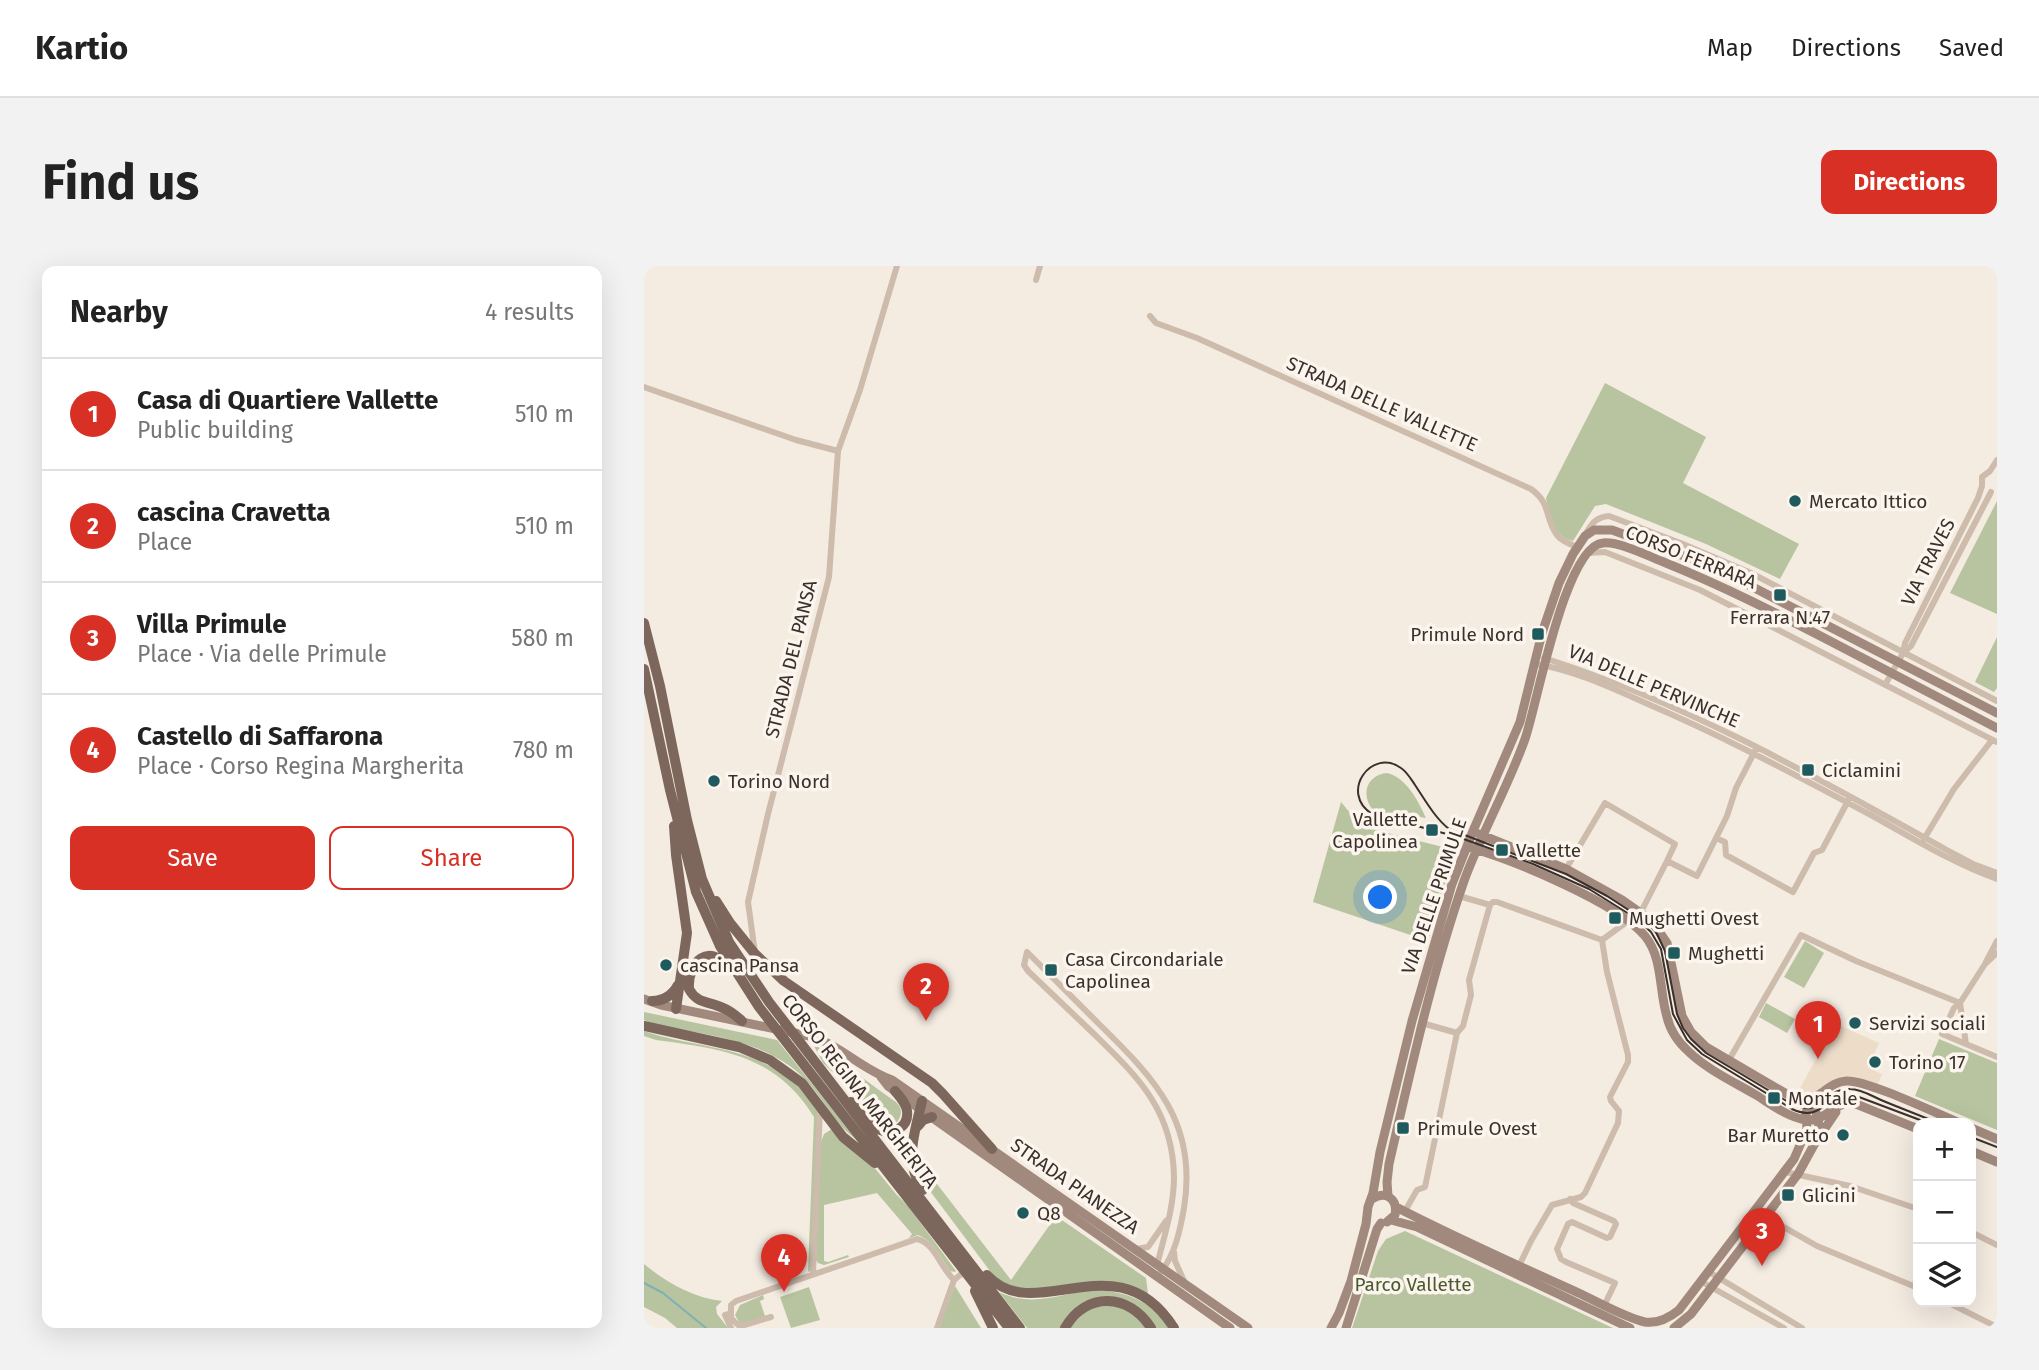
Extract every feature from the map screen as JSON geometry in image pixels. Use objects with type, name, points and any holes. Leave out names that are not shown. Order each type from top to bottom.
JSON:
[{"type":"main road","name":"CORSO FERRARA","points":[[1585,536],[1594,530],[1612,530],[1692,559],[1900,657],[1997,713]]},
{"type":"main road","name":"VIA DELLE PRIMULE","points":[[1372,1199],[1380,1153],[1452,884],[1525,739],[1550,606],[1577,547],[1585,536]]},
{"type":"main road","name":"CORSO FERRARA","points":[[1588,553],[1598,544],[1605,542],[1651,557],[1742,595],[1997,728]]},
{"type":"main road","name":"VIA DELLE PRIMULE","points":[[1541,661],[1564,599],[1578,567],[1588,553]]},
{"type":"main road","points":[[644,624],[660,686],[682,820]]},
{"type":"main road","points":[[644,670],[673,801],[676,855],[687,933],[676,1009]]},
{"type":"main road","points":[[673,801],[682,820]]},
{"type":"main road","name":"CORSO REGINA MARGHERITA","points":[[682,820],[720,924],[743,965],[1020,1328]]},
{"type":"main road","name":"CORSO REGINA MARGHERITA","points":[[682,820],[696,892],[720,946],[760,1007],[1009,1328]]},
{"type":"main road","points":[[1477,833],[1566,869],[1601,887],[1652,921],[1667,943],[1686,1024],[1699,1041],[1729,1060],[1793,1098],[1809,1100],[1836,1083],[1855,1081],[1948,1118]]},
{"type":"main road","name":"VIA DELLE PRIMULE","points":[[1388,1196],[1390,1164],[1417,1022],[1459,895],[1471,848]]},
{"type":"main road","points":[[1471,848],[1560,883],[1592,899],[1641,931],[1653,948],[1667,1019],[1680,1042],[1697,1059],[1790,1115],[1806,1120],[1819,1118],[1852,1102],[1913,1127]]},
{"type":"main road","points":[[702,879],[730,923],[755,954],[784,981],[932,1083],[943,1094],[973,1137],[992,1149]]},
{"type":"main road","points":[[742,1021],[721,1006],[701,1002],[689,989],[692,968],[699,960],[712,956],[721,960],[745,995],[760,1007]]},
{"type":"main road","points":[[650,1003],[670,996],[681,979]]},
{"type":"main road","name":"STRADA PIANEZZA","points":[[650,1003],[814,1037],[844,1052],[880,1076],[895,1091],[973,1137],[1158,1271],[1230,1328]]},
{"type":"main road","points":[[644,1026],[732,1046],[760,1055],[781,1066],[802,1083],[844,1137],[894,1180]]},
{"type":"main road","name":"STRADA PIANEZZA","points":[[880,1076],[892,1080],[932,1117],[973,1137]]},
{"type":"main road","points":[[839,1092],[863,1111],[877,1128],[889,1132],[901,1127],[907,1116],[905,1105],[895,1091]]},
{"type":"main road","points":[[1674,1328],[1690,1314],[1754,1213],[1785,1172],[1804,1139],[1809,1100]]},
{"type":"main road","points":[[1809,1100],[1819,1118],[1815,1143]]},
{"type":"main road","points":[[921,1105],[911,1153],[912,1166],[915,1178],[926,1193],[929,1207]]},
{"type":"main road","points":[[1713,1275],[1766,1217],[1798,1174],[1840,1106]]},
{"type":"main road","points":[[917,1126],[922,1120],[932,1117]]},
{"type":"main road","points":[[1976,1130],[1997,1139]]},
{"type":"main road","name":"STRADA PIANEZZA","points":[[992,1149],[1136,1249],[1158,1271],[1184,1283],[1248,1328]]},
{"type":"main road","points":[[1976,1153],[1997,1162]]},
{"type":"main road","points":[[1333,1328],[1351,1281],[1369,1202],[1381,1195],[1394,1200],[1400,1209],[1600,1315],[1630,1328]]},
{"type":"main road","points":[[1391,1220],[1400,1209]]},
{"type":"main road","points":[[1368,1211],[1372,1219],[1381,1223]]},
{"type":"main road","points":[[1346,1328],[1377,1229],[1381,1223],[1391,1220],[1416,1227],[1643,1321],[1655,1322],[1670,1317],[1706,1285]]},
{"type":"main road","points":[[964,1253],[994,1283],[1016,1296],[1044,1296],[1095,1287],[1118,1288],[1151,1303],[1174,1328]]},
{"type":"main road","points":[[965,1271],[993,1328]]},
{"type":"main road","points":[[1065,1328],[1080,1310],[1107,1301],[1117,1301],[1135,1309],[1151,1328]]},
{"type":"street","name":"STRADA DEL PANSA","points":[[755,954],[748,902],[829,577],[838,451],[860,390],[897,266]]},
{"type":"street","points":[[1036,279],[1040,266]]},
{"type":"street","name":"STRADA DELLE VALLETTE","points":[[1150,316],[1156,323],[1197,338],[1531,489],[1541,496],[1557,535],[1577,547]]},
{"type":"street","points":[[644,387],[796,440],[838,451]]},
{"type":"street","points":[[1993,472],[1997,460]]},
{"type":"street","name":"VIA TRAVES","points":[[1885,685],[1982,486],[1982,477],[1993,472]]},
{"type":"street","points":[[1982,486],[1986,491],[1994,491]]},
{"type":"street","name":"VIA TRAVES","points":[[1900,657],[1910,646],[1994,491]]},
{"type":"street","name":"CORSO FERRARA","points":[[1585,536],[1600,517],[1609,516],[1683,544],[1751,573],[1900,657],[1997,702]]},
{"type":"street","name":"CORSO FERRARA","points":[[1683,544],[1741,581]]},
{"type":"street","name":"CORSO FERRARA","points":[[1588,553],[1605,552],[1700,590],[1994,741]]},
{"type":"street","name":"VIA DELLE PERVINCHE","points":[[1541,661],[1755,749],[1997,879]]},
{"type":"street","points":[[1923,840],[1954,789],[1994,741]]},
{"type":"street","name":"VIA DELLE PERVINCHE","points":[[1667,861],[1697,876],[1727,816],[1736,788],[1755,749]]},
{"type":"street","points":[[1716,838],[1725,842],[1726,855],[1794,892],[1814,853],[1822,850],[1849,800]]},
{"type":"street","points":[[1566,869],[1605,803],[1675,844],[1641,912]]},
{"type":"street","name":"VIA DELLE PERVINCHE","points":[[1944,852],[1997,873]]},
{"type":"street","name":"VIA DELLE PRIMULE","points":[[1459,895],[1490,905],[1497,902],[1602,940]]},
{"type":"street","points":[[1400,1209],[1425,1187],[1457,1033],[1463,1026],[1471,995],[1469,980],[1490,905]]},
{"type":"street","points":[[1517,1271],[1548,1210],[1557,1202],[1584,1193],[1618,1123],[1619,1111],[1610,1097],[1628,1062],[1628,1055],[1607,972],[1602,940],[1628,921]]},
{"type":"street","points":[[1729,1060],[1801,935],[1856,961],[1960,1003]]},
{"type":"street","points":[[1997,941],[1960,1003],[1954,1007],[1942,1034],[1997,1057]]},
{"type":"street","points":[[1158,1271],[1173,1194],[1173,1163],[1168,1130],[1156,1103],[1133,1073],[1027,971],[1024,965],[1027,952],[1138,1062],[1168,1104],[1180,1133],[1186,1162],[1186,1196],[1174,1250],[1175,1261],[1184,1283]]},
{"type":"street","points":[[1985,964],[1997,953]]},
{"type":"street","points":[[1960,1003],[1966,1044]]},
{"type":"street","points":[[1417,1022],[1457,1033]]},
{"type":"street","points":[[813,1273],[820,1108]]},
{"type":"street","points":[[819,1134],[833,1125]]},
{"type":"street","points":[[1785,1172],[1874,1192],[1913,1207]]},
{"type":"street","points":[[1570,1199],[1616,1224],[1610,1237],[1606,1238],[1572,1223],[1568,1224],[1557,1249],[1561,1259],[1566,1262],[1615,1283],[1600,1315]]},
{"type":"street","points":[[1754,1213],[1817,1246],[1913,1286]]},
{"type":"street","points":[[1136,1249],[1144,1249],[1151,1243],[1168,1218]]},
{"type":"street","points":[[1976,1235],[1997,1245]]},
{"type":"street","points":[[771,1317],[738,1325],[733,1322],[731,1305],[813,1273],[916,1239],[929,1245],[954,1280]]},
{"type":"street","points":[[1158,1271],[1174,1250]]},
{"type":"street","points":[[937,1328],[954,1280],[965,1271]]},
{"type":"street","points":[[1713,1275],[1802,1328]]},
{"type":"street","points":[[1706,1285],[1784,1328]]},
{"type":"street","points":[[1957,1307],[1997,1327]]},
{"type":"street","points":[[1770,1320],[1775,1312]]},
{"type":"street","points":[[731,1313],[725,1315],[731,1328]]},
{"type":"green space","points":[[1605,383],[1706,437],[1683,483],[1799,544],[1780,579],[1706,544],[1606,504],[1595,506],[1573,541],[1566,539],[1556,530],[1546,498]]},
{"type":"green space","points":[[1997,501],[1997,614],[1950,593]]},
{"type":"green space","points":[[1997,637],[1997,688],[1994,692],[1975,682]]},
{"type":"green space","points":[[1387,773],[1406,785],[1426,818],[1372,813],[1366,792],[1368,786],[1375,777]]},
{"type":"green space","points":[[1341,802],[1356,820],[1371,829],[1455,850],[1428,941],[1313,902]]},
{"type":"green space","points":[[1805,941],[1824,953],[1804,988],[1784,977]]},
{"type":"green space","points":[[1766,1003],[1795,1019],[1787,1033],[1759,1017]]},
{"type":"green space","points":[[644,1012],[777,1040],[857,1140],[841,1126],[804,1078],[788,1065],[753,1047],[653,1024],[644,1020]]},
{"type":"green space","points":[[644,1031],[755,1059],[789,1078],[818,1112],[812,1270],[808,1272],[814,1117],[783,1080],[765,1068],[725,1052],[656,1040],[644,1036]]},
{"type":"green space","points":[[1939,1039],[1997,1063],[1997,1130],[1976,1121],[1976,1118],[1968,1118],[1915,1096]]},
{"type":"green space","points":[[813,1044],[896,1102],[901,1112],[897,1122],[885,1125],[877,1121],[823,1063]]},
{"type":"green space","points":[[832,1129],[869,1161],[908,1206],[955,1272],[950,1271],[933,1246],[918,1235],[888,1246],[909,1238],[912,1234],[877,1193],[824,1205],[824,1261],[848,1255],[849,1257],[824,1265],[818,1263],[821,1142],[824,1134]]},
{"type":"green space","points":[[917,1158],[1011,1280],[1056,1216],[1146,1278],[1148,1294],[1135,1288],[1035,1294],[999,1283],[924,1183],[918,1173]]},
{"type":"green space","name":"Parco Vallette","points":[[1405,1231],[1613,1328],[1352,1328],[1378,1251],[1386,1239]]},
{"type":"green space","points":[[644,1264],[680,1288],[722,1301],[716,1307],[717,1314],[728,1328],[677,1328],[644,1307]]},
{"type":"green space","points":[[955,1286],[981,1328],[939,1328]]},
{"type":"green space","points":[[809,1287],[820,1320],[791,1328],[780,1297]]},
{"type":"green space","points":[[1099,1289],[1139,1300],[1170,1328],[1154,1328],[1150,1319],[1102,1298],[1062,1328],[1027,1328],[999,1292],[1012,1297],[1037,1299]]},
{"type":"green space","points":[[763,1295],[764,1299],[760,1301],[765,1316],[739,1322],[735,1315],[740,1305]]},
{"type":"green space","points":[[1110,1303],[1134,1313],[1147,1328],[1069,1328],[1088,1309]]},
{"type":"shaded area","points":[[1827,1020],[1879,1043],[1868,1068],[1882,1074],[1876,1089],[1855,1081],[1822,1093],[1794,1099],[1831,1032],[1824,1027]]},
{"type":"waterway","points":[[644,1283],[663,1293],[706,1328]]},
{"type":"tram line","points":[[1915,1118],[1851,1094],[1835,1099],[1810,1113],[1792,1109],[1702,1054],[1687,1040],[1673,1014],[1661,949],[1651,932],[1637,919],[1589,889],[1533,864],[1458,837],[1372,814],[1358,795],[1363,775],[1379,763],[1390,763],[1401,768],[1449,829],[1566,874],[1644,920],[1656,932],[1665,951],[1677,1014],[1683,1028],[1706,1053],[1801,1107],[1816,1106],[1834,1093],[1854,1089],[1926,1118]]},
{"type":"tram line","points":[[1976,1139],[1997,1147]]},
{"type":"place","name":"Mercato Ittico","points":[[1795,501]]},
{"type":"place","name":"Ferrara N.47","points":[[1780,595]]},
{"type":"place","name":"Primule Nord","points":[[1538,634]]},
{"type":"place","name":"Ciclamini","points":[[1808,770]]},
{"type":"place","name":"Torino Nord","points":[[714,781]]},
{"type":"place","name":"Vallette Capolinea","points":[[1432,830]]},
{"type":"place","name":"Vallette","points":[[1502,850]]},
{"type":"place","name":"Mughetti Ovest","points":[[1615,918]]},
{"type":"place","name":"Mughetti","points":[[1674,953]]},
{"type":"place","name":"cascina Pansa","points":[[666,965]]},
{"type":"place","name":"Casa Circondariale Capolinea","points":[[1051,970]]},
{"type":"place","name":"cascina Cravetta","points":[[926,1021]]},
{"type":"place","name":"Servizi sociali","points":[[1855,1023]]},
{"type":"place","name":"Casa di Quartiere Vallette","points":[[1818,1059]]},
{"type":"place","name":"Torino 17","points":[[1875,1062]]},
{"type":"place","name":"Montale","points":[[1774,1098]]},
{"type":"place","name":"Primule Ovest","points":[[1403,1128]]},
{"type":"place","name":"Bar Muretto","points":[[1843,1135]]},
{"type":"place","name":"Glicini","points":[[1788,1195]]},
{"type":"place","name":"Q8","points":[[1023,1213]]},
{"type":"place","name":"Villa Primule","points":[[1762,1266]]},
{"type":"place","name":"Castello di Saffarona","points":[[784,1292]]}]
